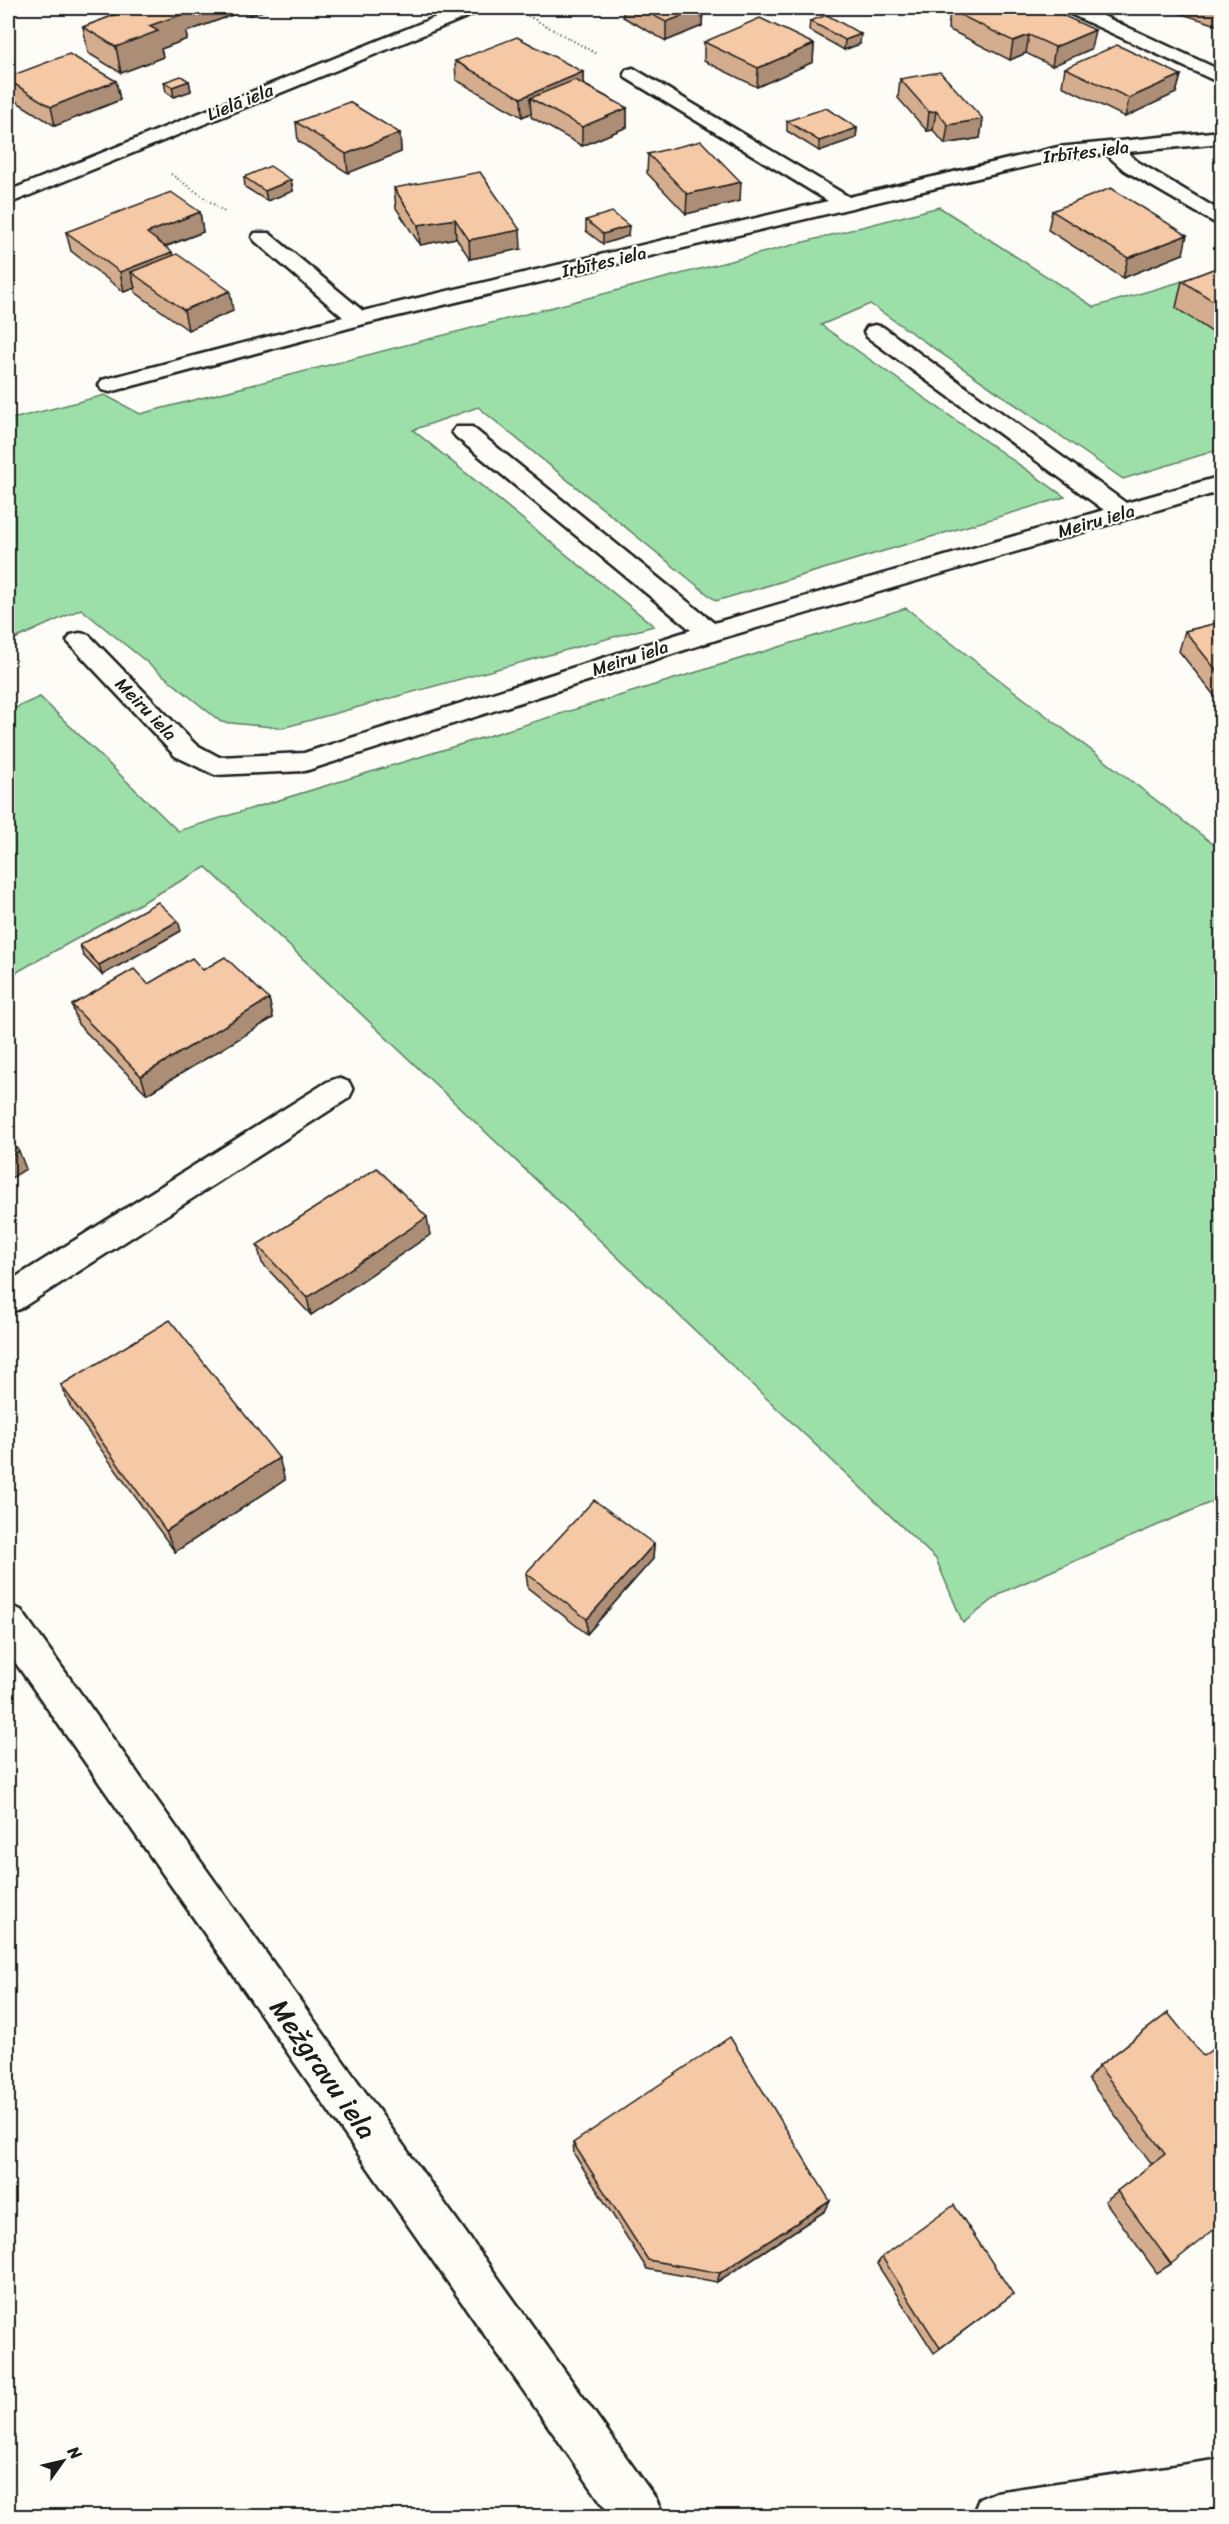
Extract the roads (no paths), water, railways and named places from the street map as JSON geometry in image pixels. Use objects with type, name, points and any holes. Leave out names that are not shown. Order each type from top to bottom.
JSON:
[{"type":"street","name":"Lielā iela","points":[[8,198],[472,8]]},
{"type":"street","points":[[1072,8],[1221,78]]},
{"type":"street","points":[[633,74],[848,205]]},
{"type":"street","name":"Irbītes iela","points":[[110,385],[359,320],[1058,153],[1221,137]]},
{"type":"street","points":[[1110,147],[1131,166],[1221,221]]},
{"type":"street","points":[[262,237],[359,320]]},
{"type":"street","points":[[875,332],[1124,513]]},
{"type":"street","points":[[464,432],[710,633]]},
{"type":"street","name":"Meiru iela","points":[[80,641],[185,750],[215,766],[305,762],[710,633],[1221,483]]},
{"type":"street","points":[[8,1299],[338,1090]]},
{"type":"street","name":"Mežgravu iela","points":[[8,1622],[639,2517]]},
{"type":"street","points":[[996,2517],[1221,2483]]}]
